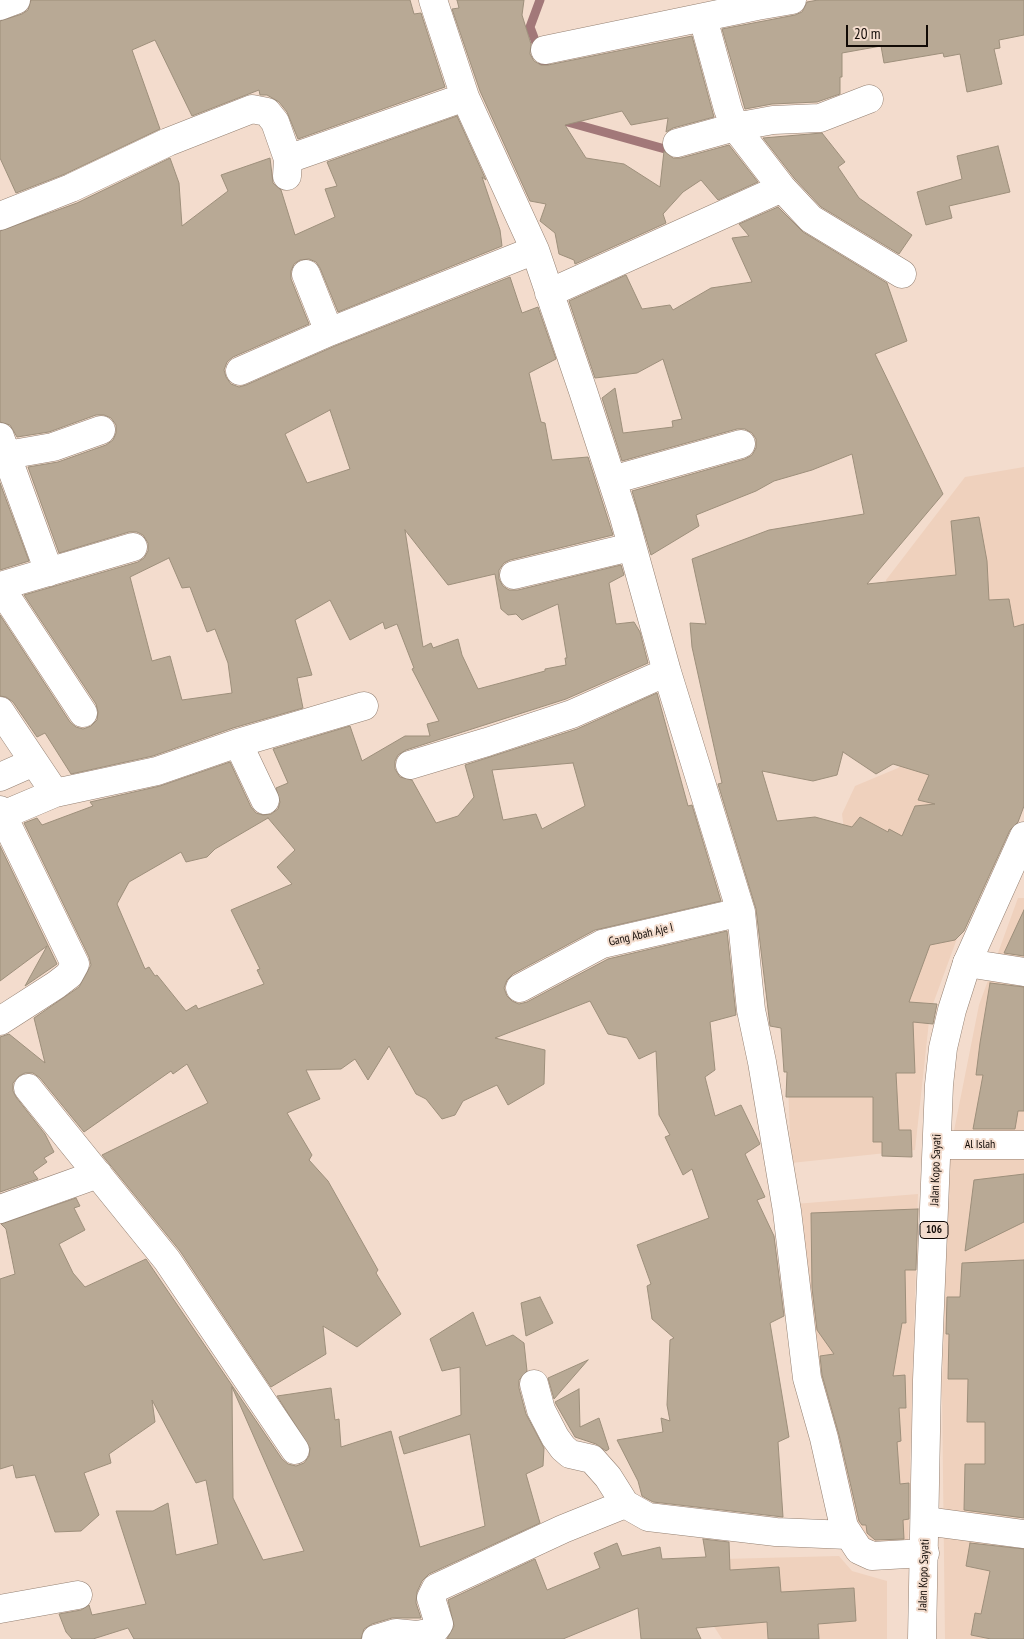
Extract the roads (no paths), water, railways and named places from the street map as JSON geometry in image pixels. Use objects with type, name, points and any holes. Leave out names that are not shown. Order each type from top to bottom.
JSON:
[{"type":"street","points":[[0,6],[16,0]]},
{"type":"street","points":[[433,0],[465,97],[535,250],[612,480],[667,672],[741,912],[751,1010],[788,1211],[807,1378],[824,1438],[844,1527],[859,1550],[872,1556],[925,1553]]},
{"type":"street","points":[[546,50],[703,18],[757,3],[792,0]]},
{"type":"street","points":[[703,18],[728,109],[735,126],[782,188],[811,219],[902,274]]},
{"type":"street","points":[[0,216],[71,188],[168,142],[252,109],[261,109],[272,116],[287,168],[465,97]]},
{"type":"street","points":[[677,143],[735,126],[773,120],[820,118],[869,99]]},
{"type":"street","points":[[549,293],[782,188]]},
{"type":"street","points":[[240,371],[329,332],[535,250]]},
{"type":"street","points":[[306,274],[329,332]]},
{"type":"street","points":[[49,572],[3,446],[53,447],[101,430]]},
{"type":"street","points":[[612,480],[741,444]]},
{"type":"street","points":[[83,713],[0,587],[133,547]]},
{"type":"street","points":[[514,575],[631,547]]},
{"type":"street","points":[[410,765],[572,714],[667,672]]},
{"type":"street","points":[[0,1021],[56,985],[69,975],[75,964],[2,813],[55,792],[157,771],[238,743],[364,706]]},
{"type":"street","points":[[0,711],[55,792]]},
{"type":"street","points":[[238,743],[265,800]]},
{"type":"street","points":[[0,777],[34,762]]},
{"type":"street","name":"Jalan Kopo Sayati","points":[[922,1639],[926,1521],[927,1380],[936,1145],[943,1048],[952,1010],[967,963],[1024,836]]},
{"type":"street","name":"Gang Abah Aje I","points":[[520,988],[602,944],[741,912]]},
{"type":"street","points":[[967,963],[1024,972]]},
{"type":"street","points":[[28,1088],[166,1260],[296,1450]]},
{"type":"street","name":"Al Islah","points":[[936,1145],[1024,1145]]},
{"type":"street","points":[[0,1209],[98,1174]]},
{"type":"street","points":[[534,1384],[541,1410],[554,1437],[570,1454],[592,1459],[608,1477],[626,1504],[648,1516],[776,1532],[848,1535]]},
{"type":"street","points":[[376,1639],[396,1633],[417,1637],[433,1632],[439,1624],[431,1598],[436,1588],[563,1529],[626,1504]]},
{"type":"street","points":[[926,1521],[1024,1534]]},
{"type":"street","points":[[0,1609],[78,1595]]},
{"type":"waterway","points":[[540,0],[530,27],[548,75]]},
{"type":"waterway","points":[[563,118],[564,121],[665,149]]}]
